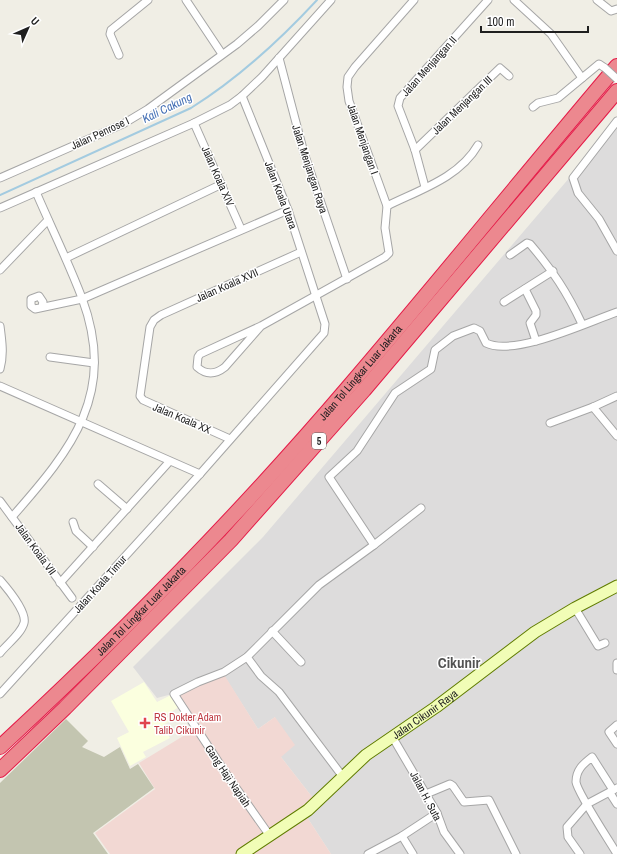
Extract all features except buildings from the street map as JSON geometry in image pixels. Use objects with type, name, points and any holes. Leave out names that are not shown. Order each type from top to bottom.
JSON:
[{"type":"highway","name":"Jalan Tol Lingkar Luar Jakarta","points":[[0,747],[91,662],[209,542],[349,386],[611,67]]},
{"type":"highway","name":"Jalan Tol Lingkar Luar Jakarta","points":[[0,770],[65,708],[231,540],[364,390],[617,91]]},
{"type":"street","points":[[120,55],[110,34],[111,30],[148,0]]},
{"type":"street","points":[[186,0],[222,54]]},
{"type":"street","name":"Jalan Penrose I","points":[[0,178],[123,124],[148,109],[258,26],[284,0]]},
{"type":"street","points":[[0,208],[194,123],[230,105],[242,96],[279,58],[331,0]]},
{"type":"street","name":"Jalan Menjangan I","points":[[387,206],[349,101],[347,87],[348,77],[414,0]]},
{"type":"street","name":"Jalan Menjangan II","points":[[425,187],[415,150],[398,106],[400,98],[488,0]]},
{"type":"street","points":[[514,0],[551,34],[582,78]]},
{"type":"street","points":[[597,0],[611,11],[617,9]]},
{"type":"street","name":"Jalan Menjangan Raya","points":[[279,58],[296,126],[347,278]]},
{"type":"street","points":[[533,108],[538,103],[558,98],[599,64],[611,67],[617,79]]},
{"type":"street","name":"Jalan Menjangan III","points":[[415,150],[500,68],[505,70],[509,76]]},
{"type":"street","name":"Jalan Koala Utara","points":[[230,439],[324,333],[325,324],[288,210],[242,96]]},
{"type":"street","points":[[617,121],[573,178],[578,193],[599,219],[617,251]]},
{"type":"street","name":"Jalan Koala XIV","points":[[194,123],[241,229]]},
{"type":"street","points":[[261,326],[225,367],[218,372],[210,374],[203,372],[197,367],[200,354],[261,326],[316,294],[385,257],[389,253],[385,228],[387,206],[444,179],[464,162],[478,145]]},
{"type":"street","points":[[66,258],[222,184]]},
{"type":"street","points":[[12,516],[50,473],[82,422],[93,391],[94,363],[90,325],[82,299],[66,258],[36,192]]},
{"type":"street","points":[[42,306],[82,299],[288,210]]},
{"type":"street","points":[[0,270],[48,220]]},
{"type":"street","points":[[510,255],[529,243],[553,271],[569,296],[582,324]]},
{"type":"street","name":"Jalan Koala XVII","points":[[154,320],[161,315],[301,252]]},
{"type":"street","points":[[504,302],[553,271]]},
{"type":"street","points":[[525,289],[536,311],[536,315],[530,323],[536,341]]},
{"type":"street","points":[[374,545],[329,479],[329,476],[357,451],[395,393],[431,370],[433,367],[434,351],[453,336],[474,328],[480,331],[485,342],[493,346],[536,341],[617,312]]},
{"type":"street","name":"Jalan Koala XX","points":[[154,320],[149,332],[140,396],[147,403],[230,439]]},
{"type":"street","points":[[0,326],[2,343],[2,361],[0,369]]},
{"type":"street","points":[[50,358],[94,363]]},
{"type":"street","points":[[0,386],[169,462],[200,474]]},
{"type":"street","points":[[550,423],[593,408],[617,396]]},
{"type":"street","points":[[593,408],[617,436]]},
{"type":"street","name":"Jalan Koala Timur","points":[[0,694],[230,439]]},
{"type":"street","points":[[60,583],[169,462]]},
{"type":"street","points":[[98,484],[127,509]]},
{"type":"street","name":"Jalan Koala VII","points":[[0,501],[72,598]]},
{"type":"street","points":[[343,777],[279,692],[261,676],[247,657],[319,585],[374,545],[421,508]]},
{"type":"street","points":[[73,522],[76,531],[93,547]]},
{"type":"street","points":[[0,653],[20,631],[24,623],[23,615],[2,586]]},
{"type":"street","name":"Jalan Cikunir Raya","points":[[242,854],[312,807],[366,755],[393,738],[436,707],[535,632],[575,608],[617,586]]},
{"type":"street","points":[[575,608],[598,646],[605,643]]},
{"type":"street","points":[[272,631],[300,662]]},
{"type":"street","name":"Gang Haji Napiah","points":[[247,657],[224,672],[198,682],[174,694],[227,775],[270,836]]},
{"type":"street","points":[[617,663],[617,670]]},
{"type":"street","points":[[617,725],[609,732],[617,744]]},
{"type":"street","name":"Jalan H. Suta","points":[[393,738],[437,813],[444,832],[460,854]]},
{"type":"street","points":[[617,804],[613,790],[592,757],[582,764],[576,782],[587,804],[617,854]]},
{"type":"street","points":[[426,794],[450,784],[464,802],[489,800],[516,854]]},
{"type":"street","points":[[580,854],[568,837],[566,831],[587,804],[613,790]]},
{"type":"street","points":[[368,854],[402,836],[437,813]]},
{"type":"street","points":[[402,836],[413,854]]},
{"type":"shaded area","points":[[617,122],[617,854],[331,854],[303,811],[316,802],[281,757],[275,717],[258,729],[223,674],[176,693],[157,698],[133,667],[263,537]]},
{"type":"shaded area","points":[[223,673],[258,729],[275,717],[295,745],[281,757],[316,802],[303,811],[331,854],[110,854],[95,833],[155,789],[139,763],[198,727],[176,693]]},
{"type":"shaded area","name":"RS Dokter Adam Talib Cikunir","points":[[144,682],[157,702],[171,695],[179,707],[166,715],[170,721],[163,725],[170,738],[143,752],[146,757],[130,766],[117,738],[129,732],[111,701]]},
{"type":"shaded area","points":[[66,719],[88,741],[82,747],[104,757],[120,747],[130,769],[138,764],[154,788],[93,833],[108,854],[0,854],[0,783]]},
{"type":"waterway","name":"Kali Cakung","points":[[0,195],[191,108],[226,84],[258,58],[317,0]]},
{"type":"place","name":"RS Dokter Adam Talib Cikunir","points":[[145,723]]},
{"type":"district","name":"Cikunir","points":[[459,663]]}]
